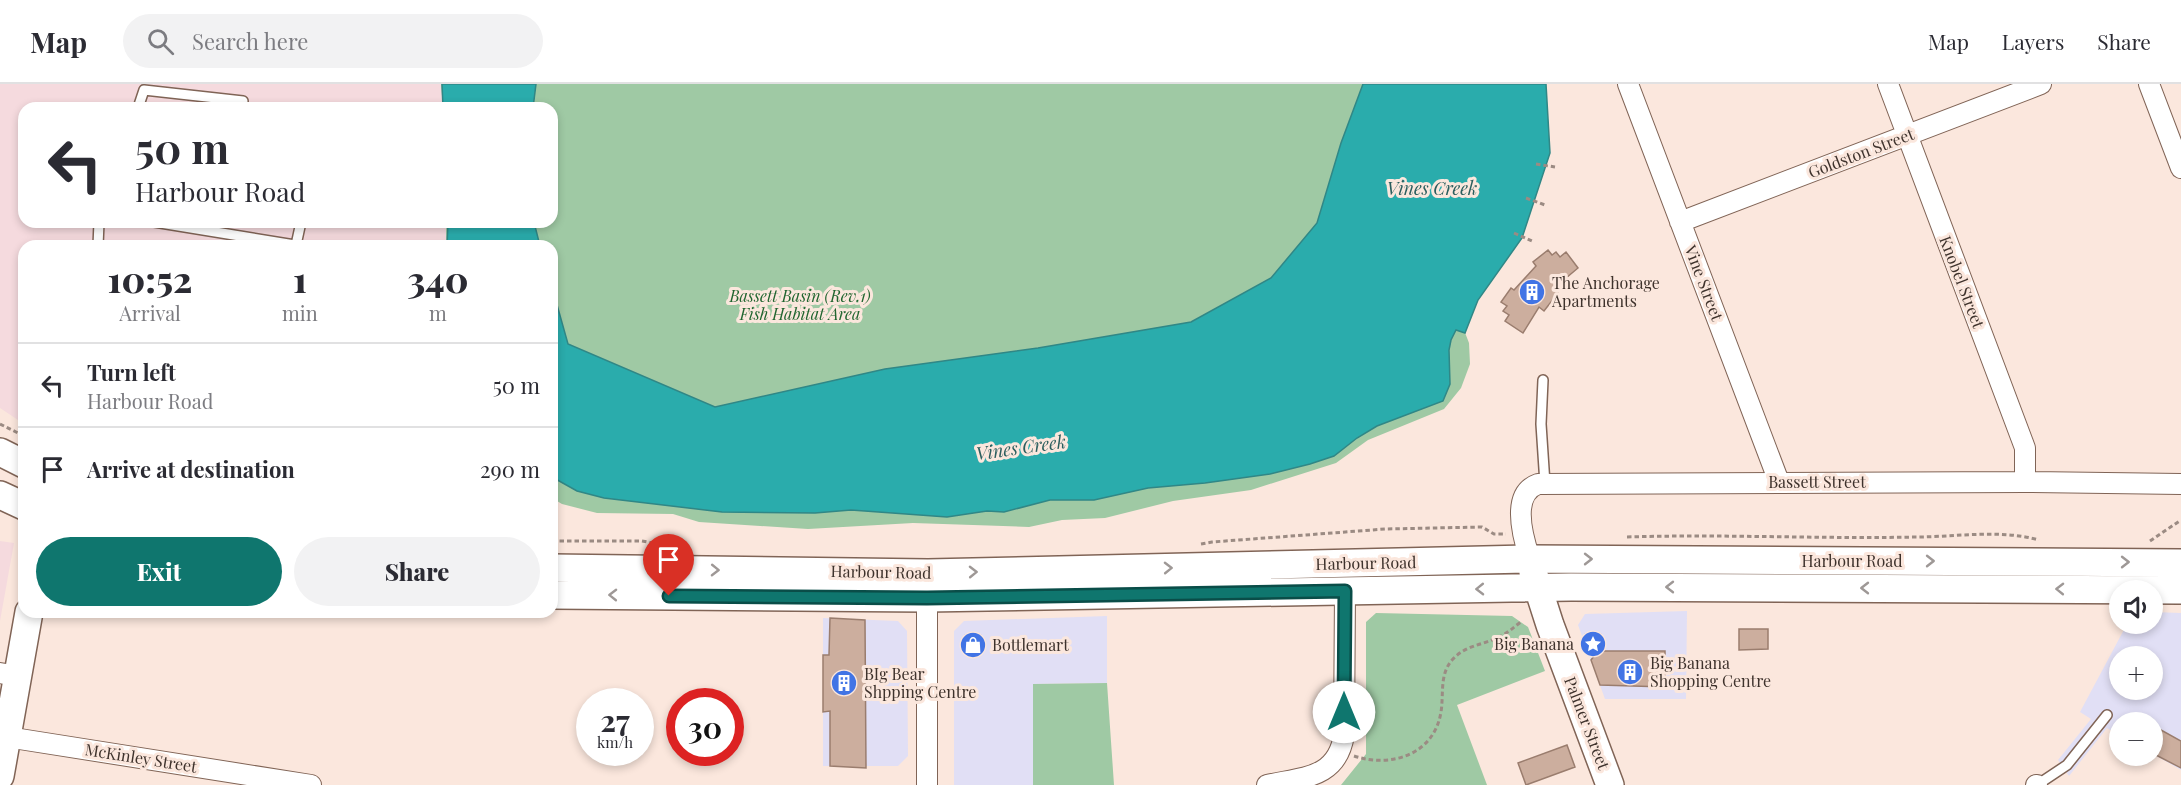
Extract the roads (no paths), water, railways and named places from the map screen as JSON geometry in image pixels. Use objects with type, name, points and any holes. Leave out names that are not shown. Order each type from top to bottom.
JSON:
[{"type":"main road","points":[[0,452],[18,461]]},
{"type":"main road","points":[[0,495],[18,503]]},
{"type":"main road","name":"Harbour Road","points":[[558,595],[927,586],[1530,559],[2181,563]]},
{"type":"main road","name":"Palmer Street","points":[[1530,559],[1550,625],[1610,785]]},
{"type":"main road","name":"Harbour Road","points":[[558,568],[927,586],[1345,591],[1538,588],[2181,590]]},
{"type":"main road","points":[[0,776],[7,737],[9,674],[27,618]]},
{"type":"street","name":"Vine Street","points":[[1628,84],[1779,482]]},
{"type":"street","name":"Knobel Street","points":[[1888,84],[2025,448],[2025,482]]},
{"type":"street","name":"Goldston Street","points":[[1680,222],[2041,84]]},
{"type":"street","points":[[2149,84],[2181,168]]},
{"type":"street","name":"Bassett Street","points":[[1545,484],[2025,482],[2181,484]]},
{"type":"street","points":[[1530,559],[1522,534],[1522,501],[1530,487],[1545,484]]},
{"type":"street","points":[[927,586],[927,785]]},
{"type":"street","points":[[1267,785],[1315,775],[1329,767],[1341,750],[1344,735],[1345,591]]},
{"type":"street","name":"McKinley Street","points":[[7,737],[311,785]]},
{"type":"lane","points":[[140,102],[144,90],[243,101]]},
{"type":"lane","points":[[192,228],[267,240]]},
{"type":"lane","points":[[1543,380],[1541,424],[1545,484]]},
{"type":"lane","points":[[2037,785],[2067,765],[2107,715]]},
{"type":"water","points":[[442,84],[536,84],[534,102],[443,102]]},
{"type":"water","name":"Vines Creek","points":[[1363,84],[1546,84],[1550,153],[1522,238],[1478,300],[1465,333],[1456,330],[1451,340],[1450,384],[1443,401],[1377,426],[1334,456],[1270,474],[1148,488],[1094,500],[1050,500],[1004,512],[987,511],[947,517],[851,510],[815,513],[722,512],[604,498],[577,491],[558,480],[558,308],[568,344],[715,407],[885,369],[1038,348],[1191,322],[1271,278],[1317,223],[1341,143]]},
{"type":"water","points":[[448,228],[536,228],[538,240],[447,240]]},
{"type":"place","name":"The Anchorage Apartments","points":[[1532,292]]},
{"type":"place","name":"Big Banana","points":[[1593,644]]},
{"type":"place","name":"Bottlemart","points":[[973,645]]},
{"type":"place","name":"Big Banana Shopping Centre","points":[[1630,672]]},
{"type":"place","name":"BIg Bear Shpping Centre","points":[[844,683]]},
{"type":"park label","name":"Bassett Basin (Rev.1) Fish Habitat Area","points":[[800,305]]}]
